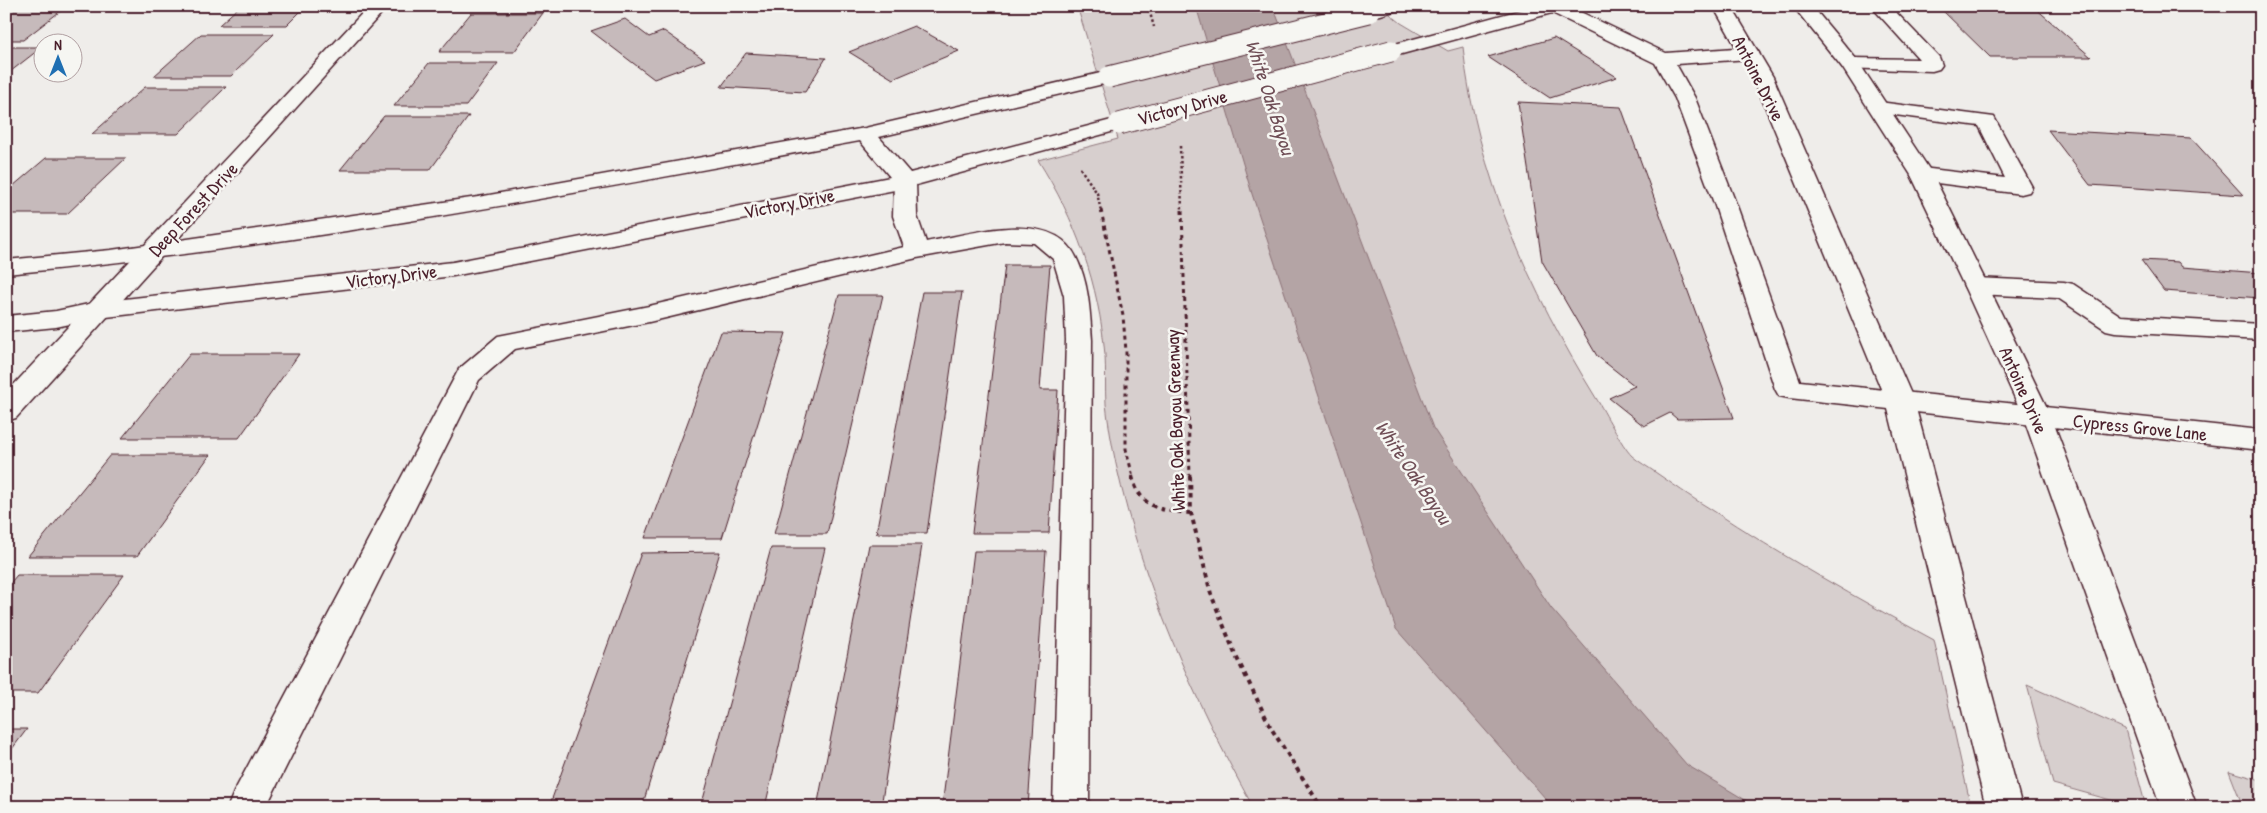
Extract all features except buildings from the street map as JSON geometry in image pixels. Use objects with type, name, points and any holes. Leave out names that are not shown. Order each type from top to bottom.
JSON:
[{"type":"main road","name":"Deep Forest Drive","points":[[6,411],[379,6]]},
{"type":"main road","points":[[6,267],[111,256],[478,204],[865,134],[1109,77],[1391,6]]},
{"type":"main road","points":[[1556,6],[1663,60],[1749,53]]},
{"type":"main road","name":"Victory Drive","points":[[6,324],[56,319],[98,310],[453,269],[905,180],[1556,6]]},
{"type":"main road","name":"Antoine Drive","points":[[1722,6],[1763,77],[1900,401],[2004,807]]},
{"type":"main road","name":"Antoine Drive","points":[[1802,6],[1850,64],[1922,175],[2038,416],[2178,807]]},
{"type":"main road","points":[[1850,64],[1932,65],[1932,61],[1880,6]]},
{"type":"main road","name":"Cypress Grove Lane","points":[[1663,60],[1686,98],[1726,206],[1789,389],[2261,440]]},
{"type":"main road","points":[[1879,108],[1987,121],[2021,187],[1922,175]]},
{"type":"main road","points":[[865,134],[905,180],[905,216],[917,251]]},
{"type":"main road","points":[[248,807],[247,804],[468,375],[507,342],[649,314],[917,251],[1005,234],[1040,236],[1054,246],[1064,257],[1076,296],[1079,340],[1071,807]]},
{"type":"main road","points":[[1976,286],[2064,290],[2114,324],[2261,332]]},
{"type":"path","points":[[1148,6],[1155,30]]},
{"type":"path","name":"White Oak Bayou Greenway","points":[[1180,144],[1191,513],[1211,594],[1235,654],[1271,728],[1322,807]]},
{"type":"shaded area","points":[[1077,6],[1380,6],[1401,23],[1448,51],[1463,47],[1470,94],[1480,140],[1493,185],[1510,229],[1528,273],[1549,316],[1623,444],[1632,456],[1737,526],[1820,577],[1934,640],[1971,807],[1253,807],[1190,683],[1155,597],[1140,554],[1127,509],[1112,442],[1106,404],[1105,355],[1102,329],[1091,278],[1084,253],[1064,206],[1038,160],[1118,139]]},
{"type":"shaded area","points":[[2027,685],[2125,729],[2146,807],[2136,807],[2053,784]]},
{"type":"shaded area","points":[[2229,771],[2261,780],[2261,807],[2243,807]]},
{"type":"water","name":"White Oak Bayou","points":[[1196,6],[1273,6],[1433,428],[1551,608],[1687,765],[1757,807],[1553,807],[1396,629],[1252,194]]}]
